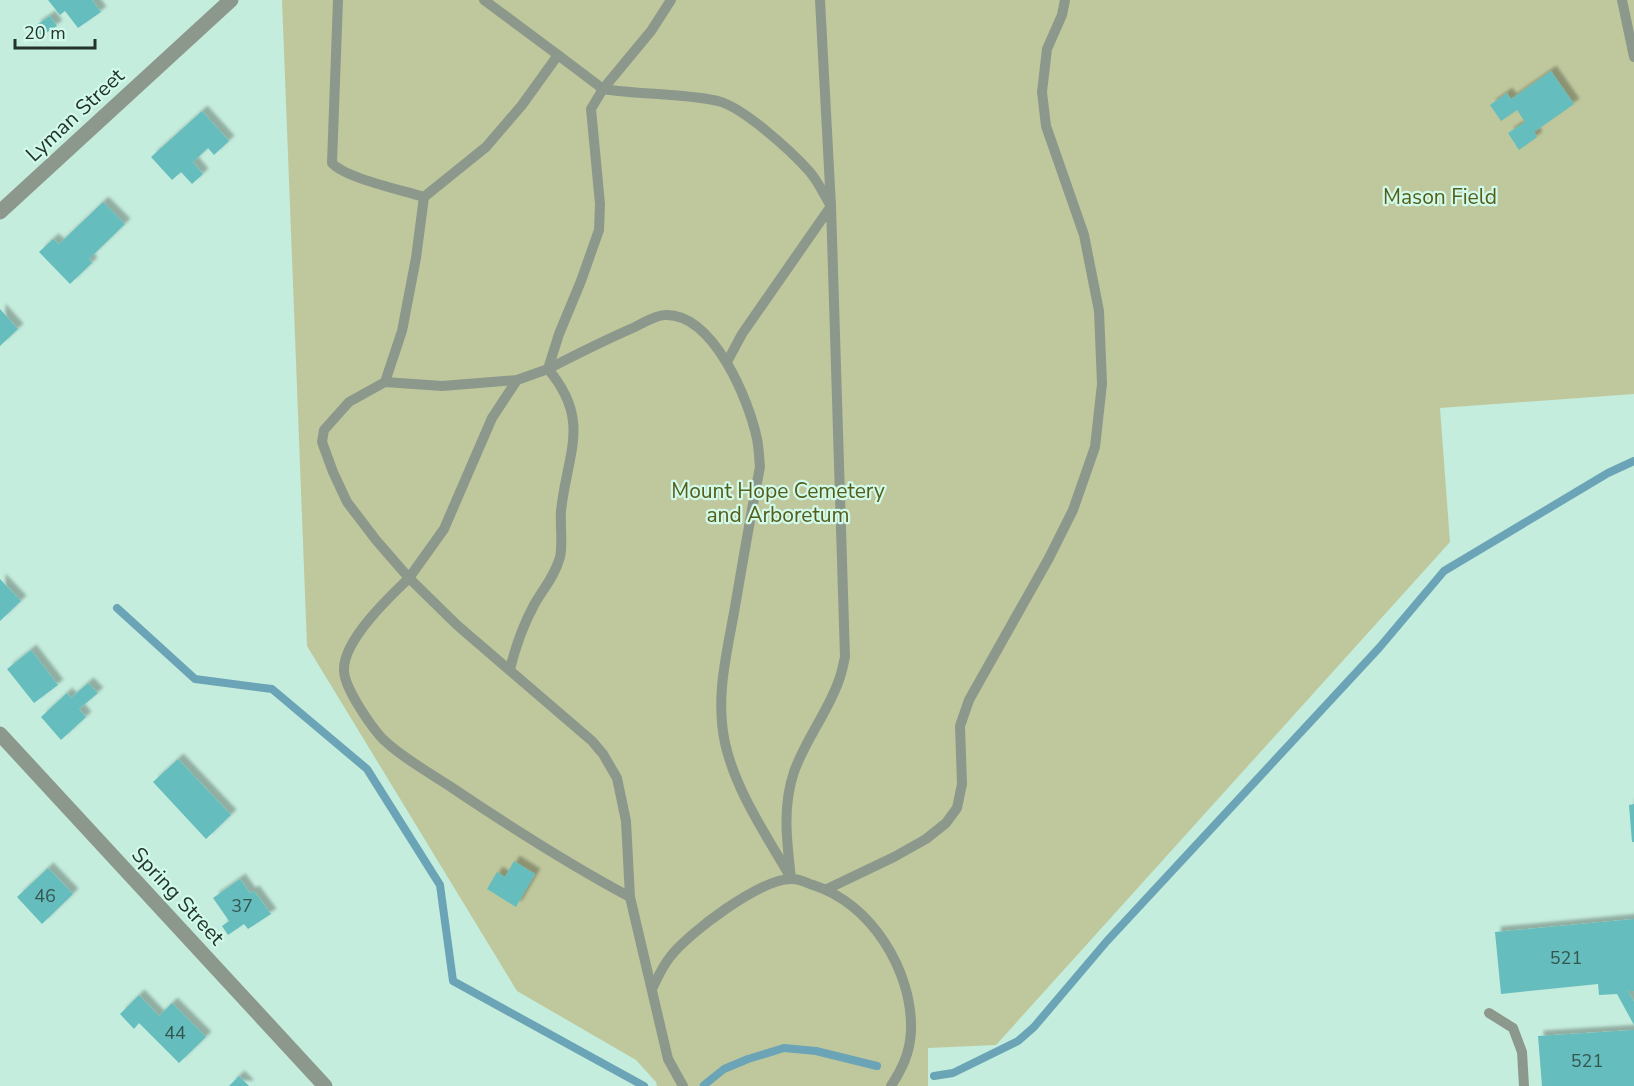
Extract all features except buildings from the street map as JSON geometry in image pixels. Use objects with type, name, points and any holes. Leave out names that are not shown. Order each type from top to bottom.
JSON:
[{"type":"street","name":"Lyman Street","points":[[0,212],[231,0]]},
{"type":"street","name":"Spring Street","points":[[0,734],[325,1086]]},
{"type":"lane","points":[[338,0],[332,163],[337,169],[424,197]]},
{"type":"lane","points":[[484,0],[603,88],[721,102],[747,116],[776,139],[810,172],[831,206]]},
{"type":"lane","points":[[548,369],[599,230],[600,204],[591,109],[603,88],[651,31],[671,0]]},
{"type":"lane","points":[[791,878],[786,828],[788,801],[794,772],[839,681],[845,657],[831,206],[820,0]]},
{"type":"lane","points":[[827,889],[926,839],[946,823],[957,807],[962,784],[960,726],[969,700],[1049,558],[1073,510],[1095,447],[1102,384],[1099,311],[1084,235],[1046,126],[1042,92],[1047,49],[1062,15],[1065,0]]},
{"type":"lane","points":[[1622,0],[1634,57]]},
{"type":"lane","points":[[385,382],[402,331],[416,258],[424,197],[486,147],[522,105],[558,55]]},
{"type":"lane","points":[[727,362],[742,334],[831,206]]},
{"type":"lane","points":[[683,1086],[668,1059],[630,897],[626,821],[617,778],[603,754],[592,741],[457,625],[409,578],[347,502],[322,442],[324,430],[349,402],[385,382],[442,386],[517,380],[548,369],[597,344],[664,315],[686,320],[707,334],[727,362],[749,414],[757,439],[760,467],[720,695],[725,743],[739,785],[791,878]]},
{"type":"lane","points":[[510,669],[519,634],[535,603],[550,582],[560,556],[562,510],[571,458],[574,418],[558,381],[548,369]]},
{"type":"lane","points":[[517,380],[492,418],[444,529],[409,578],[379,606],[349,649],[343,670],[351,694],[381,738],[419,766],[589,876],[630,897]]},
{"type":"lane","points":[[652,989],[670,957],[695,932],[725,908],[750,894],[791,878],[827,889],[858,909],[880,935],[898,966],[907,993],[911,1031],[905,1064],[891,1086]]},
{"type":"lane","points":[[1489,1012],[1513,1028],[1522,1052],[1524,1086]]},
{"type":"green space","name":"Mount Hope Cemetery and Arboretum","points":[[282,0],[1634,0],[1634,394],[1440,408],[1450,542],[996,1045],[928,1048],[928,1086],[657,1086],[636,1060],[517,991],[307,646]]},
{"type":"waterway","points":[[934,1076],[953,1073],[1018,1041],[1034,1027],[1107,941],[1379,648],[1444,571],[1608,473],[1634,461]]},
{"type":"waterway","points":[[117,608],[195,679],[272,689],[367,769],[440,885],[453,981],[644,1086]]},
{"type":"waterway","points":[[704,1085],[724,1069],[784,1048],[816,1051],[877,1066]]},
{"type":"park label","name":"Mason Field","points":[[1440,197]]}]
